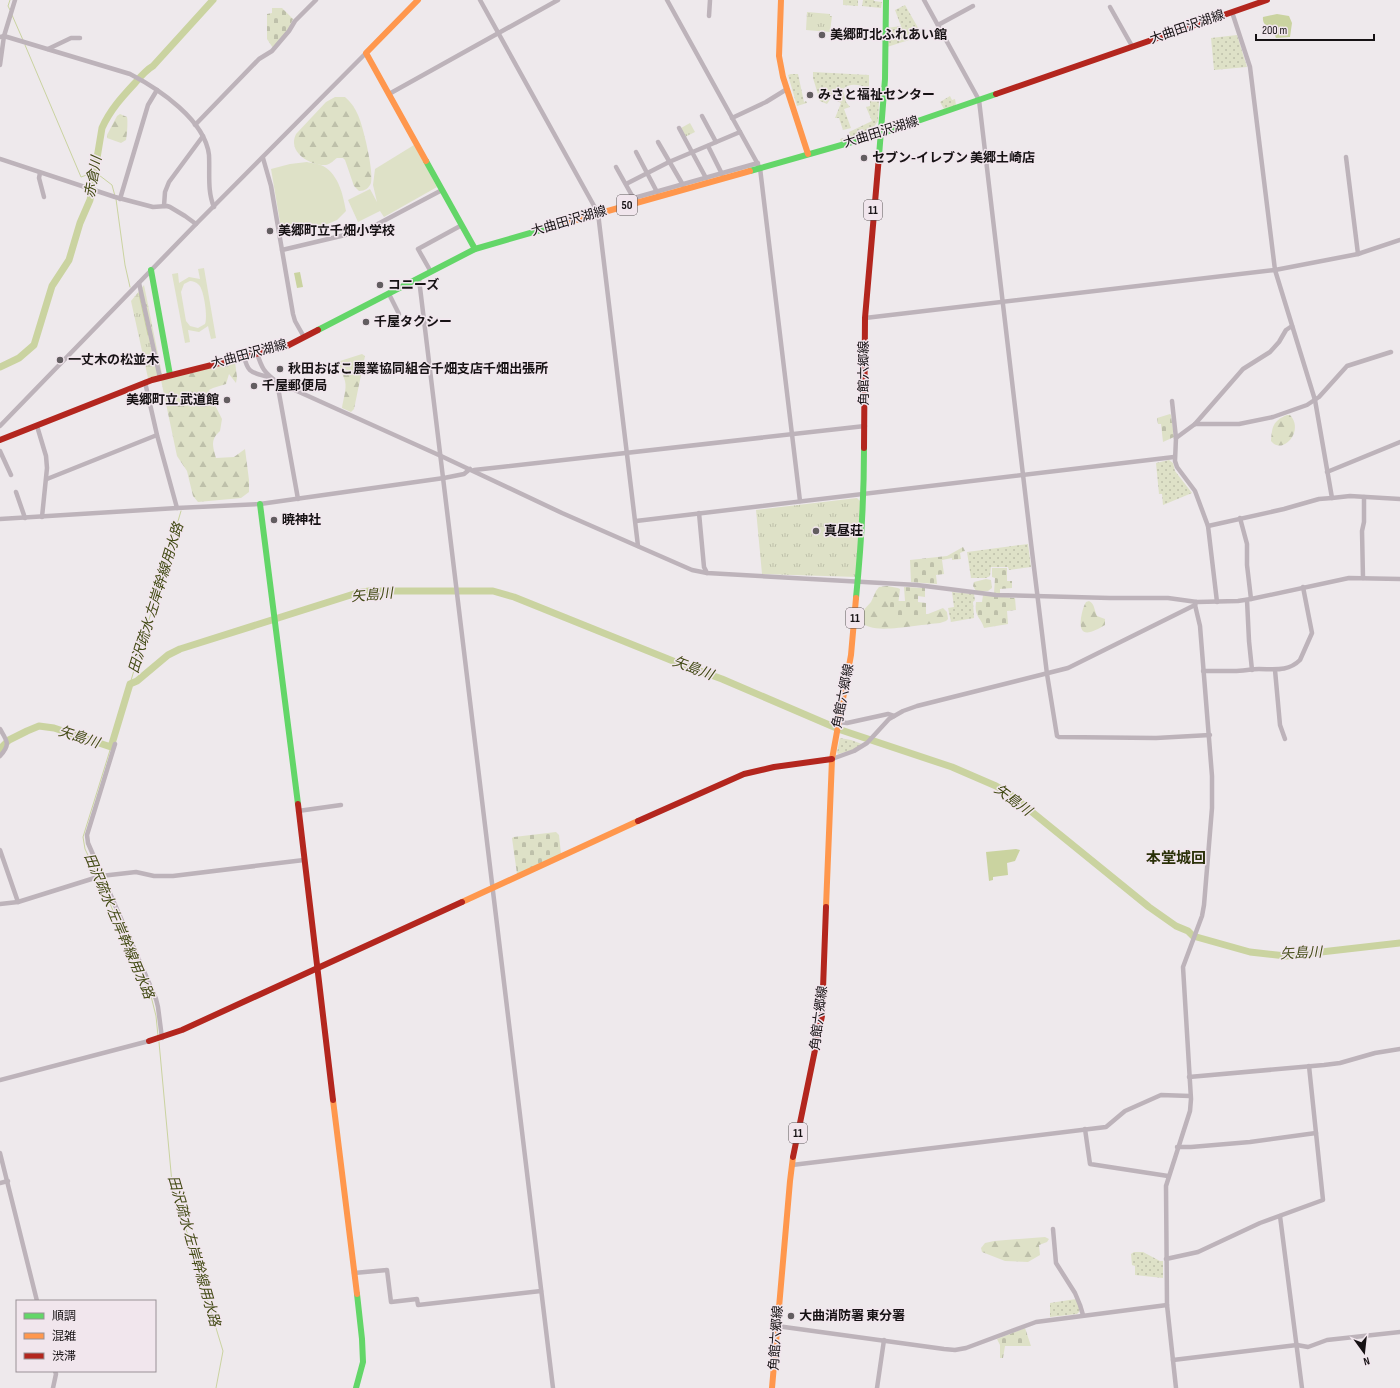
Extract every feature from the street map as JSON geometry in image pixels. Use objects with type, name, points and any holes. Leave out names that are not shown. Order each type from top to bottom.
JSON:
[{"type":"main road","points":[[418,0],[366,53],[475,249]]},
{"type":"main road","points":[[781,0],[779,56],[787,89],[808,154]]},
{"type":"main road","name":"角館六郷線","points":[[772,1388],[794,1150],[818,1044],[822,1016],[832,759],[851,655],[858,580],[864,493],[865,318],[885,79],[886,0]]},
{"type":"main road","name":"大曲田沢湖線","points":[[0,440],[146,382],[286,346],[475,249],[598,213],[635,200],[759,165],[808,154],[880,134],[1267,0]]},
{"type":"main road","points":[[151,270],[170,375]]},
{"type":"main road","points":[[260,504],[318,968],[363,1353],[361,1370],[356,1388]]},
{"type":"main road","points":[[149,1042],[188,1027],[588,845],[648,816],[744,774],[768,768],[832,759]]},
{"type":"street","points":[[0,65],[2,36],[10,18],[15,0]]},
{"type":"street","points":[[195,125],[259,59],[272,51],[289,31],[295,20],[316,0]]},
{"type":"street","points":[[480,0],[598,213],[638,546]]},
{"type":"street","points":[[389,94],[558,0]]},
{"type":"street","points":[[667,0],[759,165],[800,501]]},
{"type":"street","points":[[710,0],[710,16]]},
{"type":"street","points":[[924,0],[979,100],[1047,674],[1057,736],[1059,738],[1156,738],[1210,735]]},
{"type":"street","points":[[938,25],[973,6]]},
{"type":"street","points":[[1110,7],[1132,46]]},
{"type":"street","points":[[1232,12],[1250,67],[1275,270],[1315,400],[1332,498]]},
{"type":"street","points":[[2,36],[130,74],[147,82],[174,102],[186,113],[208,147],[210,194],[211,202],[214,207]]},
{"type":"street","points":[[48,49],[70,38],[80,38]]},
{"type":"street","points":[[0,426],[196,224],[366,53]]},
{"type":"street","points":[[732,118],[766,102],[787,89]]},
{"type":"street","points":[[120,199],[148,105],[157,90]]},
{"type":"street","points":[[702,116],[716,142]]},
{"type":"street","points":[[679,128],[706,178]]},
{"type":"street","points":[[626,184],[670,162],[740,132]]},
{"type":"street","points":[[164,206],[165,192],[169,182],[202,136]]},
{"type":"street","points":[[658,142],[683,185]]},
{"type":"street","points":[[708,146],[722,174]]},
{"type":"street","points":[[636,152],[657,192]]},
{"type":"street","points":[[1346,157],[1358,254]]},
{"type":"street","points":[[263,158],[271,186],[295,321],[304,337]]},
{"type":"street","points":[[0,159],[86,189],[120,199],[153,207],[170,207],[196,224]]},
{"type":"street","points":[[616,167],[635,200],[706,178],[759,165]]},
{"type":"street","points":[[40,173],[39,178],[44,197]]},
{"type":"street","points":[[282,250],[362,232],[442,190]]},
{"type":"street","points":[[431,272],[418,249],[462,225]]},
{"type":"street","points":[[865,318],[1275,270],[1358,254],[1400,240]]},
{"type":"street","points":[[419,279],[553,1388]]},
{"type":"street","points":[[139,283],[160,378]]},
{"type":"street","points":[[389,294],[399,314]]},
{"type":"street","points":[[1176,438],[1195,424],[1243,368],[1270,352],[1279,342],[1286,330],[1292,326]]},
{"type":"street","points":[[1195,424],[1239,424],[1267,419],[1285,413],[1315,400],[1346,366],[1391,352]]},
{"type":"street","points":[[257,353],[266,374],[278,382],[562,513],[692,570],[707,573],[858,580],[917,585],[996,595],[1168,598],[1196,603],[1249,599],[1349,578],[1400,579]]},
{"type":"street","points":[[244,356],[246,368],[249,371],[272,378]]},
{"type":"street","points":[[146,382],[157,435],[177,508]]},
{"type":"street","points":[[278,382],[298,499]]},
{"type":"street","points":[[1172,401],[1176,438],[1174,457],[1178,467],[1195,491],[1208,526],[1217,602]]},
{"type":"street","points":[[37,426],[46,456],[47,479],[42,516]]},
{"type":"street","points":[[0,519],[260,504],[444,478],[464,474],[471,470],[627,454],[865,426]]},
{"type":"street","points":[[47,479],[157,435]]},
{"type":"street","points":[[1327,472],[1400,442]]},
{"type":"street","points":[[0,451],[11,475]]},
{"type":"street","points":[[636,521],[1174,457]]},
{"type":"street","points":[[16,492],[25,518]]},
{"type":"street","points":[[1208,526],[1284,509],[1320,499],[1350,496],[1400,499]]},
{"type":"street","points":[[1363,578],[1362,530],[1364,522],[1364,497]]},
{"type":"street","points":[[699,514],[704,567],[707,573]]},
{"type":"street","points":[[1240,518],[1247,544],[1249,641],[1252,670]]},
{"type":"street","points":[[1203,671],[1275,670],[1292,666],[1300,660],[1312,633],[1304,587]]},
{"type":"street","points":[[1176,1388],[1167,1305],[1166,1186],[1190,1111],[1183,967],[1202,916],[1212,808],[1210,735],[1200,626],[1196,603]]},
{"type":"street","points":[[832,759],[854,751],[866,743],[889,719],[902,711],[1068,668],[1196,603]]},
{"type":"street","points":[[1275,670],[1280,725],[1285,739]]},
{"type":"street","points":[[838,723],[847,723],[888,714],[894,716]]},
{"type":"street","points":[[0,729],[7,741],[8,746],[0,756]]},
{"type":"street","points":[[115,744],[87,835],[89,849],[156,999],[162,1038]]},
{"type":"street","points":[[298,811],[340,805]]},
{"type":"street","points":[[0,850],[18,902]]},
{"type":"street","points":[[0,904],[18,902],[101,876],[136,872],[154,876],[173,876],[304,860]]},
{"type":"street","points":[[0,1080],[149,1042]]},
{"type":"street","points":[[1189,1077],[1340,1063],[1375,1052],[1400,1049]]},
{"type":"street","points":[[1166,1259],[1198,1252],[1260,1223],[1323,1200],[1309,1066]]},
{"type":"street","points":[[792,1165],[1106,1127],[1125,1111],[1161,1095],[1190,1096]]},
{"type":"street","points":[[1086,1129],[1090,1164],[1168,1176]]},
{"type":"street","points":[[1178,1147],[1250,1142],[1316,1133]]},
{"type":"street","points":[[0,1153],[37,1300]]},
{"type":"street","points":[[0,1183],[8,1181]]},
{"type":"street","points":[[1280,1216],[1302,1388]]},
{"type":"street","points":[[1053,1229],[1056,1263],[1075,1293],[1083,1315]]},
{"type":"street","points":[[354,1273],[387,1270],[391,1302],[417,1299],[418,1305],[541,1291]]},
{"type":"street","points":[[777,1326],[955,1350],[966,1348],[1036,1322],[1167,1305]]},
{"type":"street","points":[[1173,1360],[1297,1345],[1308,1347],[1327,1340],[1400,1332]]},
{"type":"street","points":[[877,1388],[884,1340]]},
{"type":"street","points":[[53,1388],[55,1372]]},
{"type":"green space","points":[[843,0],[858,0],[858,6],[843,5]]},
{"type":"green space","points":[[863,0],[882,2],[881,8],[862,6]]},
{"type":"green space","points":[[905,5],[921,33],[909,40],[887,47],[887,28],[901,26],[895,10]]},
{"type":"green space","points":[[272,8],[282,8],[293,19],[288,30],[273,48],[267,39],[267,14],[272,13]]},
{"type":"green space","points":[[807,12],[830,14],[830,16],[832,16],[830,32],[806,30]]},
{"type":"green space","points":[[1237,35],[1247,67],[1214,70],[1211,38]]},
{"type":"green space","points":[[813,72],[869,75],[869,88],[859,85],[849,85],[843,89],[846,102],[850,107],[844,109],[851,128],[843,130],[839,118],[835,118],[841,103],[831,98],[827,104],[820,101],[813,78]]},
{"type":"green space","points":[[798,74],[804,102],[806,101],[807,103],[797,106],[788,75]]},
{"type":"green space","points":[[950,96],[952,100],[955,99],[956,105],[944,109],[940,102]]},
{"type":"green space","points":[[335,97],[345,97],[353,105],[363,129],[370,159],[372,177],[370,185],[363,190],[359,191],[354,186],[343,158],[337,158],[326,165],[320,165],[302,157],[297,152],[295,147],[294,141],[296,134],[326,102]]},
{"type":"green space","points":[[870,101],[879,101],[878,121],[869,134],[841,142],[840,139],[850,137],[849,132],[872,121],[866,107],[870,106]]},
{"type":"green space","points":[[120,114],[127,117],[126,140],[121,143],[107,138],[107,135],[117,116]]},
{"type":"green space","points":[[690,123],[695,132],[685,137],[681,128]]},
{"type":"green space","points":[[414,145],[437,187],[384,217],[380,211],[358,222],[348,200],[370,189],[377,202],[373,185],[375,169]]},
{"type":"green space","points":[[307,162],[323,166],[337,180],[342,192],[346,211],[337,220],[297,237],[281,228],[271,169],[290,164]]},
{"type":"green space","points":[[204,268],[216,338],[211,339],[208,326],[199,332],[188,330],[190,342],[185,343],[172,274],[178,273],[179,283],[189,277],[200,279],[198,269]],"holes":[[[190,281],[197,283],[201,288],[205,304],[206,321],[205,324],[198,328],[190,326],[186,321],[181,292],[184,284]]]},
{"type":"green space","points":[[144,285],[162,374],[148,378],[131,301]]},
{"type":"green space","points":[[362,354],[365,356],[354,409],[351,412],[342,408],[345,381],[340,361]]},
{"type":"green space","points":[[235,362],[237,377],[236,383],[229,374],[226,384],[209,390],[222,419],[220,431],[215,437],[213,447],[216,458],[234,457],[245,449],[249,492],[241,498],[198,502],[193,496],[187,471],[177,456],[161,380]]},
{"type":"green space","points":[[1170,414],[1174,437],[1163,442],[1161,424],[1158,424],[1157,418]]},
{"type":"green space","points":[[1290,415],[1294,421],[1295,428],[1293,434],[1286,444],[1281,446],[1276,445],[1271,441],[1274,425],[1279,419]]},
{"type":"green space","points":[[1169,460],[1173,463],[1175,471],[1192,493],[1163,505],[1162,494],[1159,494],[1156,463]]},
{"type":"green space","points":[[857,498],[861,502],[857,577],[762,574],[756,510]]},
{"type":"green space","points":[[1028,544],[1031,567],[1009,570],[1008,567],[991,567],[990,576],[986,578],[971,578],[967,552]]},
{"type":"green space","points":[[963,547],[965,551],[960,553],[961,559],[952,560],[952,558],[942,560],[944,574],[936,575],[937,584],[911,582],[910,560],[947,556]]},
{"type":"green space","points":[[992,568],[1007,568],[1007,581],[1012,581],[1012,588],[1000,589],[1000,593],[994,593],[995,578],[992,577]]},
{"type":"green space","points":[[986,579],[991,580],[992,588],[988,591],[976,591],[973,586],[974,582]]},
{"type":"green space","points":[[887,586],[900,589],[897,614],[928,614],[943,608],[947,612],[948,619],[940,623],[885,629],[866,625],[860,621],[861,613],[871,602],[879,587]]},
{"type":"green space","points":[[904,587],[925,588],[925,597],[918,596],[918,602],[926,603],[926,617],[890,618],[890,601],[905,601]]},
{"type":"green space","points":[[952,592],[974,594],[974,618],[951,622],[948,608],[954,607]]},
{"type":"green space","points":[[983,595],[1015,598],[1016,610],[1007,611],[1008,624],[984,628],[976,611],[976,602],[982,602]]},
{"type":"green space","points":[[1089,601],[1093,605],[1097,616],[1105,619],[1105,625],[1091,632],[1084,632],[1081,625],[1081,618],[1085,604]]},
{"type":"green space","points":[[840,738],[862,744],[853,750],[838,754],[837,752]]},
{"type":"green space","points":[[556,832],[559,835],[561,854],[517,874],[512,838]]},
{"type":"green space","points":[[1045,1237],[1049,1239],[1047,1242],[1039,1245],[1040,1255],[1028,1262],[1005,1261],[982,1252],[981,1248],[985,1243],[994,1241]]},
{"type":"green space","points":[[1134,1252],[1143,1252],[1160,1261],[1163,1261],[1163,1278],[1135,1275],[1135,1266],[1132,1265],[1131,1254]]},
{"type":"green space","points":[[1076,1299],[1080,1308],[1077,1314],[1050,1317],[1050,1303]]},
{"type":"green space","points":[[1025,1328],[1031,1346],[1005,1346],[1003,1358],[1000,1358],[1000,1345],[997,1339]]},
{"type":"shaded area","points":[[1277,14],[1289,16],[1292,23],[1290,37],[1276,38],[1273,31],[1265,24],[1263,17]]},
{"type":"shaded area","points":[[300,272],[303,287],[297,288],[294,273]]},
{"type":"shaded area","points":[[1016,849],[1020,850],[1015,861],[1007,863],[1008,875],[993,877],[993,880],[989,881],[986,852]]},
{"type":"waterway","name":"田沢疏水 左岸幹線用水路","points":[[10,0],[8,6],[10,10]]},
{"type":"waterway","name":"赤倉川","points":[[0,367],[19,358],[34,345],[52,286],[69,260],[80,223],[90,200],[102,128],[109,115],[141,76],[153,66],[213,0]]},
{"type":"waterway","name":"田沢疏水 左岸幹線用水路","points":[[12,15],[23,40]]},
{"type":"waterway","name":"田沢疏水 左岸幹線用水路","points":[[25,45],[81,177],[95,172],[112,185],[115,196]]},
{"type":"waterway","name":"田沢疏水 左岸幹線用水路","points":[[116,199],[125,265],[130,287]]},
{"type":"waterway","name":"田沢疏水 左岸幹線用水路","points":[[139,294],[148,335]]},
{"type":"waterway","name":"田沢疏水 左岸幹線用水路","points":[[130,684],[181,511]]},
{"type":"waterway","name":"矢島川","points":[[0,749],[9,740],[39,726],[54,728],[111,747],[130,684],[137,681],[168,655],[180,649],[357,593],[369,591],[493,591],[514,597],[678,663],[722,679],[841,730],[952,767],[996,786],[1011,795],[1149,907],[1176,926],[1188,931],[1193,936],[1250,952],[1286,956],[1400,943]]},
{"type":"waterway","name":"田沢疏水 左岸幹線用水路","points":[[97,874],[85,849],[83,837],[111,747]]},
{"type":"waterway","name":"田沢疏水 左岸幹線用水路","points":[[99,879],[151,996],[156,1016],[158,1036]]},
{"type":"waterway","name":"田沢疏水 左岸幹線用水路","points":[[159,1042],[172,1183],[223,1351],[216,1388]]},
{"type":"traffic: fast","points":[[879,156],[885,79],[886,0]]},
{"type":"traffic: fast","points":[[750,171],[880,134],[996,94]]},
{"type":"traffic: fast","points":[[426,161],[475,249]]},
{"type":"traffic: fast","points":[[318,330],[475,249],[565,223]]},
{"type":"traffic: fast","points":[[151,270],[170,375]]},
{"type":"traffic: fast","points":[[856,598],[862,523],[864,448]]},
{"type":"traffic: fast","points":[[260,504],[298,804]]},
{"type":"traffic: fast","points":[[356,1388],[363,1362],[357,1294]]},
{"type":"traffic: slow","points":[[418,0],[366,53],[426,161]]},
{"type":"traffic: slow","points":[[781,0],[779,56],[783,77],[808,154]]},
{"type":"traffic: slow","points":[[565,223],[750,171]]},
{"type":"traffic: slow","points":[[826,907],[832,759],[851,655],[856,598]]},
{"type":"traffic: slow","points":[[462,902],[638,821]]},
{"type":"traffic: slow","points":[[333,1100],[357,1294]]},
{"type":"traffic: slow","points":[[772,1388],[793,1157]]},
{"type":"traffic: jam","points":[[996,94],[1267,0]]},
{"type":"traffic: jam","points":[[864,448],[865,318],[879,156]]},
{"type":"traffic: jam","points":[[0,440],[152,380],[287,346],[318,330]]},
{"type":"traffic: jam","points":[[638,821],[744,774],[774,767],[832,759]]},
{"type":"traffic: jam","points":[[298,804],[333,1100]]},
{"type":"traffic: jam","points":[[149,1041],[182,1030],[462,902]]},
{"type":"traffic: jam","points":[[793,1157],[822,1016],[826,907]]},
{"type":"place","name":"美郷町北ふれあい館","points":[[822,35]]},
{"type":"place","name":"みさと福祉センター","points":[[810,95]]},
{"type":"place","name":"セブン-イレブン 美郷土崎店","points":[[864,158]]},
{"type":"place","name":"美郷町立千畑小学校","points":[[270,231]]},
{"type":"place","name":"コニーズ","points":[[380,285]]},
{"type":"place","name":"千屋タクシー","points":[[366,322]]},
{"type":"place","name":"一丈木の松並木","points":[[60,360]]},
{"type":"place","name":"秋田おばこ農業協同組合千畑支店千畑出張所","points":[[280,369]]},
{"type":"place","name":"千屋郵便局","points":[[254,386]]},
{"type":"place","name":"美郷町立 武道館","points":[[227,400]]},
{"type":"place","name":"暁神社","points":[[274,520]]},
{"type":"place","name":"真昼荘","points":[[816,531]]},
{"type":"place","name":"大曲消防署 東分署","points":[[791,1316]]},
{"type":"district","name":"本堂城回","points":[[1176,858]]}]
